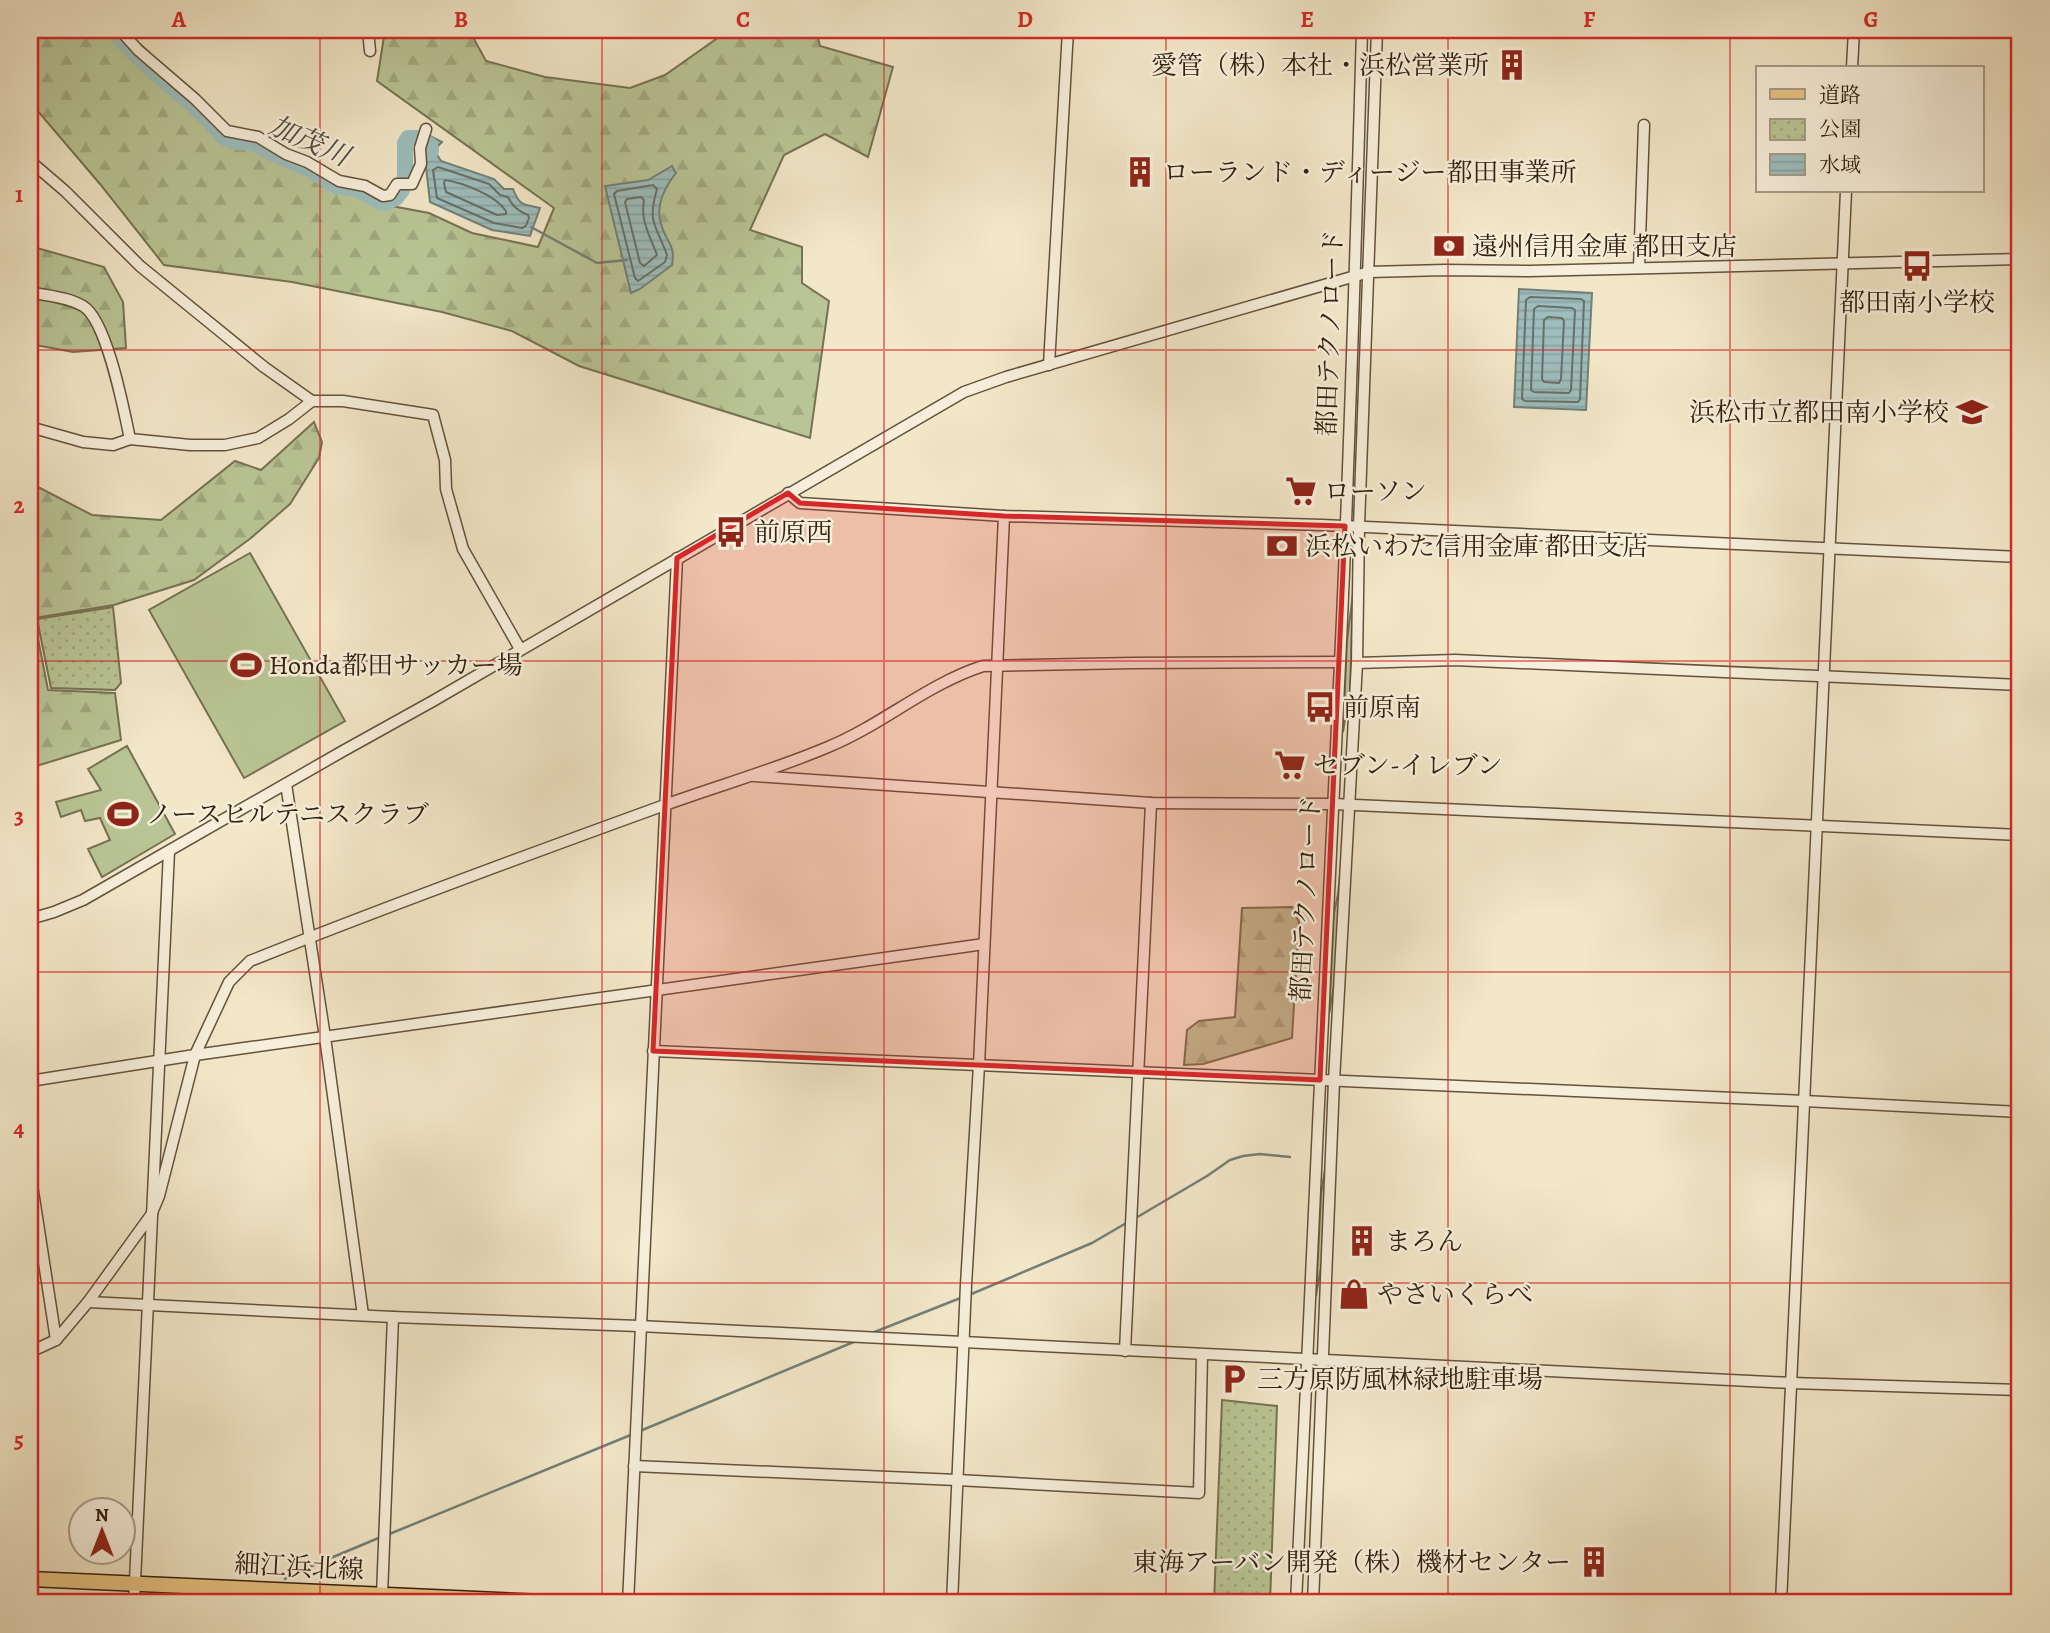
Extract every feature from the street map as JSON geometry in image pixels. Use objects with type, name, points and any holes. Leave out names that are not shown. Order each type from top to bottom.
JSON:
[{"type":"main road","name":"細江浜北線","points":[[30,1579],[566,1603]]},
{"type":"street","points":[[120,30],[138,50],[227,131],[258,137],[339,181],[366,186],[383,196],[390,195],[397,184],[412,184],[421,164],[419,148],[426,129]]},
{"type":"street","points":[[368,30],[370,51]]},
{"type":"street","points":[[1049,365],[1068,30]]},
{"type":"street","name":"都田テクノロード","points":[[1296,1603],[1340,662],[1362,30]]},
{"type":"street","name":"都田テクノロード","points":[[1313,1603],[1335,1081],[1357,663],[1359,526],[1377,30]]},
{"type":"street","points":[[1852,66],[1854,30]]},
{"type":"street","points":[[1639,268],[1644,125]]},
{"type":"street","points":[[30,161],[65,191],[140,266],[264,367],[312,401],[343,401],[433,415],[445,460],[446,489],[463,549],[520,649]]},
{"type":"street","points":[[1781,1603],[1846,192]]},
{"type":"street","points":[[30,919],[74,905],[433,701],[964,391],[1006,377],[1369,272],[2020,259]]},
{"type":"street","points":[[30,292],[84,307],[99,325],[130,439]]},
{"type":"street","points":[[30,427],[83,442],[113,445],[130,439],[190,445],[225,445],[258,438],[312,401]]},
{"type":"street","points":[[788,493],[800,503],[1004,516],[1359,526],[2020,556]]},
{"type":"street","points":[[952,1603],[1004,516]]},
{"type":"street","points":[[628,1603],[677,558]]},
{"type":"street","points":[[1357,663],[1455,660],[2020,685]]},
{"type":"street","points":[[30,1352],[57,1340],[151,1215],[159,1196],[195,1055],[229,982],[250,961],[664,805],[829,747],[869,727],[941,684],[983,666],[1340,662]]},
{"type":"street","points":[[750,776],[1151,803],[1333,804],[2020,835]]},
{"type":"street","points":[[285,784],[325,1037],[363,1315]]},
{"type":"street","points":[[1125,1351],[1151,803]]},
{"type":"street","points":[[134,1603],[169,851]]},
{"type":"street","points":[[30,1081],[195,1055],[984,944]]},
{"type":"street","points":[[653,1051],[2020,1112]]},
{"type":"street","points":[[30,1172],[57,1340]]},
{"type":"street","points":[[88,1302],[393,1317],[639,1325],[1791,1383],[2020,1390]]},
{"type":"street","points":[[382,1595],[393,1317]]},
{"type":"street","points":[[634,1466],[1199,1493],[1202,1355]]},
{"type":"highlighted area","points":[[788,493],[800,503],[1004,516],[1345,526],[1320,1080],[653,1051],[677,558]]},
{"type":"green space","points":[[30,30],[125,30],[230,128],[339,186],[381,204],[429,213],[472,233],[538,247],[554,208],[377,81],[385,30],[469,30],[486,61],[545,77],[630,88],[665,75],[729,30],[816,30],[820,46],[893,67],[868,157],[825,134],[784,155],[750,230],[802,247],[802,283],[829,301],[810,438],[579,366],[512,331],[442,312],[292,282],[164,265],[30,102]]},
{"type":"green space","points":[[30,246],[104,267],[123,302],[126,348],[73,352],[30,344]]},
{"type":"green space","points":[[314,422],[322,442],[319,458],[290,504],[251,538],[194,580],[114,605],[34,618],[48,690],[115,693],[121,740],[30,768],[30,476],[36,486],[92,515],[161,520],[235,461],[261,470]]},
{"type":"green space","name":"Honda都田サッカー場","points":[[250,553],[345,721],[244,778],[149,610]]},
{"type":"green space","points":[[1353,593],[1350,691],[1343,732],[1347,641]]},
{"type":"green space","points":[[113,607],[121,683],[115,690],[51,688],[37,619]]},
{"type":"green space","name":"ノースヒルテニスクラブ","points":[[127,746],[175,834],[102,877],[88,849],[110,840],[100,818],[85,821],[81,810],[61,817],[56,802],[101,790],[88,769]]},
{"type":"green space","points":[[1342,857],[1337,969],[1329,1014],[1334,913]]},
{"type":"green space","points":[[1292,907],[1299,922],[1292,1038],[1203,1064],[1184,1065],[1187,1030],[1199,1021],[1235,1017],[1242,908]]},
{"type":"green space","points":[[1327,1157],[1324,1250],[1316,1296],[1321,1194]]},
{"type":"green space","points":[[1222,1400],[1277,1406],[1270,1603],[1214,1603]]},
{"type":"water","points":[[428,135],[442,142],[434,150],[441,161],[494,179],[504,189],[513,189],[523,204],[540,208],[530,236],[492,230],[430,202],[424,149]]},
{"type":"water","points":[[672,166],[676,173],[665,190],[659,217],[672,248],[672,265],[631,293],[605,186],[648,180]]},
{"type":"water","points":[[1519,289],[1592,293],[1586,410],[1514,407]]},
{"type":"waterway","name":"加茂川","points":[[113,30],[223,137],[253,143],[309,169],[336,186],[358,190],[385,203],[396,198],[402,190],[405,181],[405,143],[408,138],[419,138],[430,145],[431,151]]},
{"type":"waterway","points":[[531,227],[597,263],[627,260]]},
{"type":"waterway","points":[[1134,1219],[1230,1160],[1260,1154],[1290,1157]]},
{"type":"waterway","points":[[969,1295],[1092,1243],[1128,1222]]},
{"type":"waterway","points":[[872,1333],[963,1297]]},
{"type":"waterway","points":[[640,1431],[856,1341]]},
{"type":"waterway","points":[[387,1535],[633,1434]]},
{"type":"waterway","points":[[285,1579],[381,1537]]},
{"type":"place","name":"愛管（株）本社・浜松営業所","points":[[1512,65]]},
{"type":"place","name":"ローランド・ディージー都田事業所","points":[[1140,172]]},
{"type":"place","name":"遠州信用金庫 都田支店","points":[[1449,246]]},
{"type":"place","name":"都田南小学校","points":[[1917,266]]},
{"type":"place","name":"浜松市立都田南小学校","points":[[1972,412]]},
{"type":"place","name":"ローソン","points":[[1301,491]]},
{"type":"place","name":"前原西","points":[[731,532]]},
{"type":"place","name":"浜松いわた信用金庫 都田支店","points":[[1282,546]]},
{"type":"place","name":"Honda都田サッカー場","points":[[246,665]]},
{"type":"place","name":"前原南","points":[[1320,707]]},
{"type":"place","name":"セブン-イレブン","points":[[1290,765]]},
{"type":"place","name":"ノースヒルテニスクラブ","points":[[123,814]]},
{"type":"place","name":"まろん","points":[[1362,1241]]},
{"type":"place","name":"やさいくらべ","points":[[1354,1294]]},
{"type":"place","name":"三方原防風林緑地駐車場","points":[[1234,1379]]},
{"type":"place","name":"東海アーバン開発（株）機材センター","points":[[1594,1562]]}]
